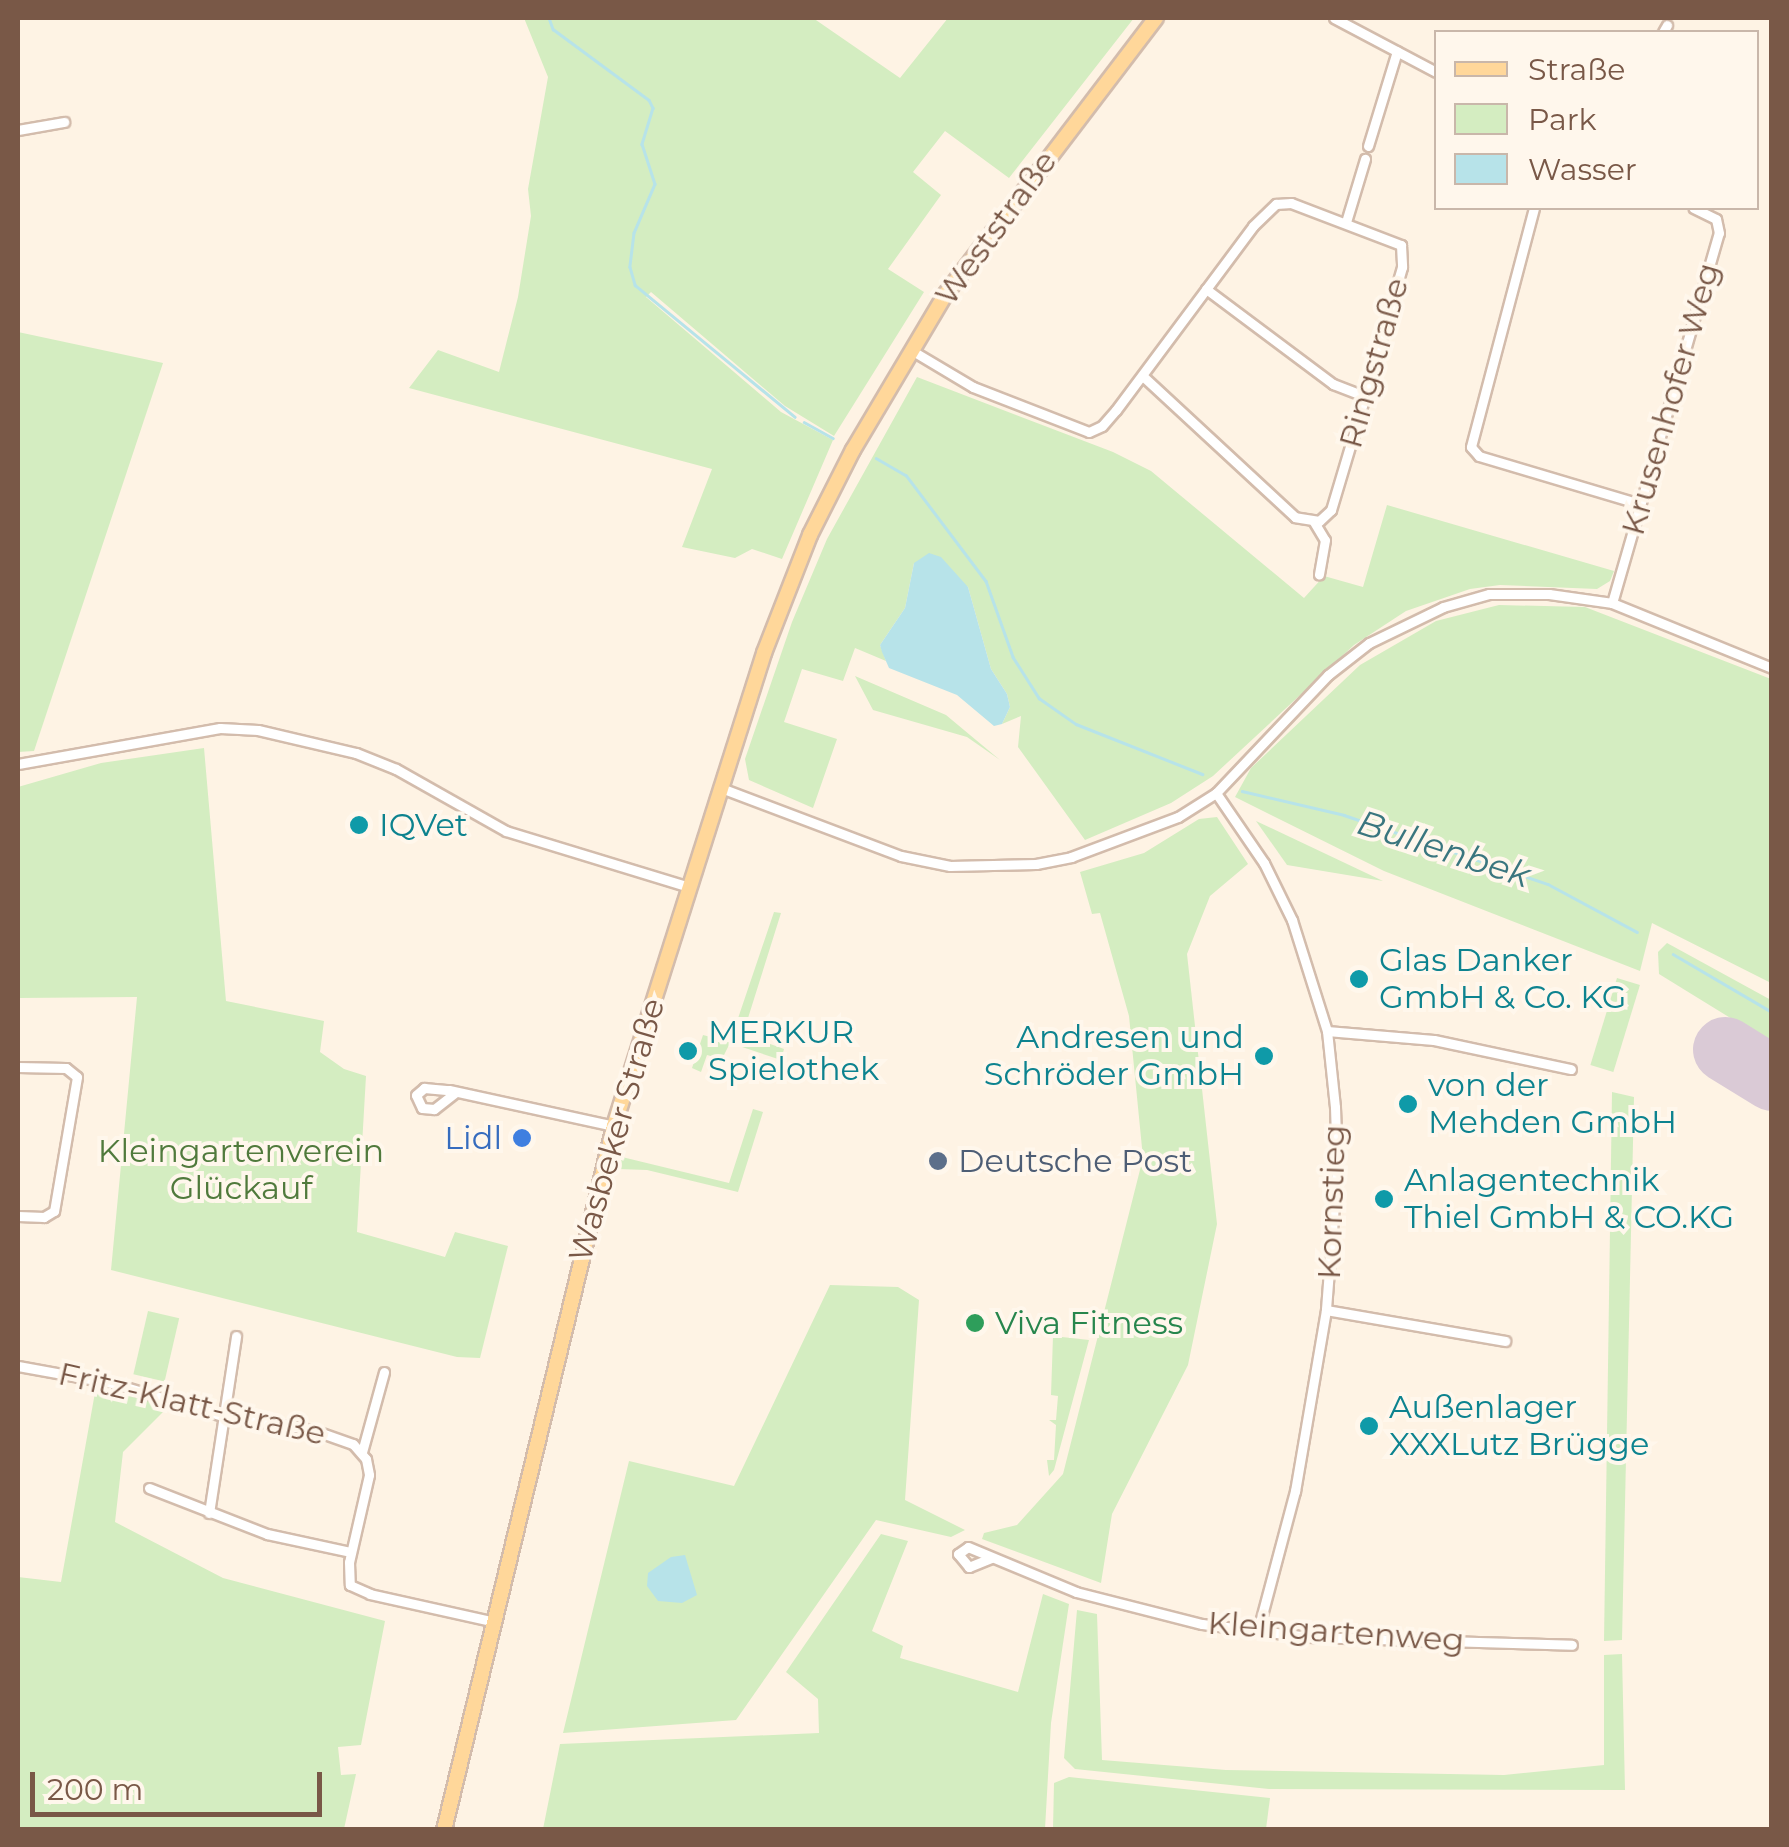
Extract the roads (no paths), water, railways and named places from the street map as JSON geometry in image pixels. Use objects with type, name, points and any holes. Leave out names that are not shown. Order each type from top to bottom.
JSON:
[{"type":"main road","name":"Weststraße","points":[[852,450],[974,254],[1156,18]]},
{"type":"main road","name":"Wasbeker Straße","points":[[444,1830],[614,1126],[764,653],[804,552],[852,450]]},
{"type":"street","points":[[1334,18],[1434,71]]},
{"type":"street","points":[[1368,146],[1397,51]]},
{"type":"street","points":[[18,130],[64,122]]},
{"type":"street","points":[[1346,222],[1366,158]]},
{"type":"street","name":"Ringstraße","points":[[911,350],[973,387],[1089,432],[1102,426],[1276,204],[1291,204],[1393,239],[1405,254],[1332,510],[1314,522]]},
{"type":"street","points":[[1533,210],[1471,448],[1479,456],[1640,504]]},
{"type":"street","name":"Krusenhofer Weg","points":[[1612,603],[1718,233],[1716,219],[1697,210]]},
{"type":"street","points":[[1206,289],[1333,384],[1365,396]]},
{"type":"street","points":[[1142,376],[1295,517],[1314,522],[1325,540],[1319,574]]},
{"type":"street","points":[[721,788],[886,852],[950,866],[1036,864],[1142,834],[1216,793],[1328,675],[1369,643],[1411,620],[1489,594],[1549,594],[1612,603],[1772,668]]},
{"type":"street","points":[[18,764],[202,730],[258,730],[356,752],[396,769],[506,831],[689,887]]},
{"type":"street","name":"Kornstieg","points":[[1216,793],[1264,863],[1292,920],[1326,1031],[1337,1166],[1326,1310],[1294,1491],[1258,1630]]},
{"type":"street","points":[[1326,1031],[1434,1040],[1571,1070]]},
{"type":"street","points":[[18,1067],[66,1068],[77,1077],[54,1211],[44,1217],[18,1216]]},
{"type":"street","points":[[456,1092],[614,1126]]},
{"type":"street","points":[[1326,1310],[1505,1342]]},
{"type":"street","points":[[209,1513],[236,1336]]},
{"type":"street","name":"Fritz-Klatt-Straße","points":[[18,1366],[112,1383],[223,1416],[313,1430],[343,1438],[362,1452]]},
{"type":"street","name":"Fritz-Klatt-Straße","points":[[351,1552],[369,1475],[362,1452],[384,1372]]},
{"type":"street","points":[[149,1488],[280,1539],[351,1552],[348,1580],[354,1589],[494,1622]]},
{"type":"street","name":"Kleingartenweg","points":[[990,1558],[1123,1607],[1258,1630],[1309,1637],[1572,1644]]},
{"type":"water","points":[[929,553],[941,557],[968,587],[991,669],[1007,694],[1010,707],[1002,724],[994,726],[957,695],[889,668],[882,652],[880,645],[905,608],[914,563]]},
{"type":"water","points":[[685,1555],[697,1595],[682,1603],[658,1601],[647,1586],[648,1573],[671,1557]]},
{"type":"waterway","name":"Bullenbek","points":[[549,18],[553,29],[649,100],[653,108],[642,144],[655,184],[634,233],[630,267],[635,285],[795,417]]},
{"type":"waterway","name":"Bullenbek","points":[[804,422],[833,438]]},
{"type":"waterway","name":"Bullenbek","points":[[876,458],[906,475],[986,581],[1013,657],[1039,698],[1076,724],[1202,774]]},
{"type":"waterway","name":"Bullenbek","points":[[1242,791],[1344,815],[1548,884],[1637,932]]},
{"type":"waterway","name":"Bullenbek","points":[[1673,954],[1772,1012]]},
{"type":"place","name":"IQVet","points":[[359,825]]},
{"type":"place","name":"Glas Danker GmbH & Co. KG","points":[[1359,979]]},
{"type":"place","name":"MERKUR Spielothek","points":[[688,1051]]},
{"type":"place","name":"Andresen und Schröder GmbH","points":[[1264,1056]]},
{"type":"place","name":"von der Mehden GmbH","points":[[1408,1104]]},
{"type":"place","name":"Lidl","points":[[522,1138]]},
{"type":"place","name":"Deutsche Post","points":[[938,1161]]},
{"type":"place","name":"Anlagentechnik Thiel GmbH & CO.KG","points":[[1384,1199]]},
{"type":"place","name":"Viva Fitness","points":[[975,1323]]},
{"type":"place","name":"Außenlager XXXLutz Brügge","points":[[1369,1426]]},
{"type":"park label","name":"Kleingartenverein Glückauf","points":[[241,1170]]}]
